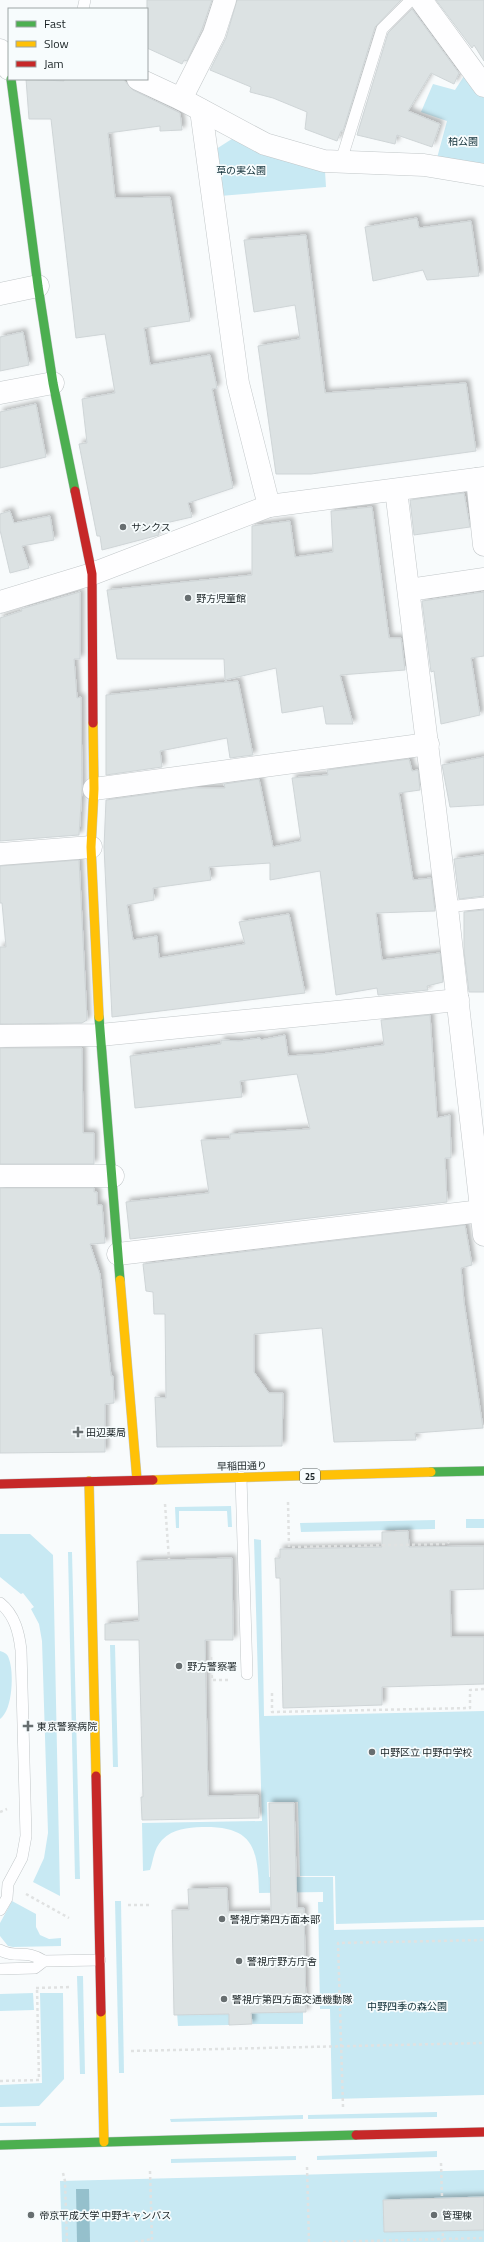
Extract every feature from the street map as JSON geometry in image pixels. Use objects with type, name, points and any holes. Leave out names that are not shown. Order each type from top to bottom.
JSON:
[{"type":"street","points":[[181,99],[214,34],[225,0]]},
{"type":"street","points":[[429,4],[484,86]]},
{"type":"street","points":[[0,48],[8,67]]},
{"type":"street","points":[[11,80],[38,286],[53,383],[92,574],[94,789],[91,847],[100,1036],[113,1176],[137,1480]]},
{"type":"street","points":[[140,80],[181,99],[265,144],[324,160],[424,166],[484,175]]},
{"type":"street","points":[[201,110],[238,383],[269,506]]},
{"type":"street","points":[[0,294],[38,286]]},
{"type":"street","points":[[0,393],[53,383]]},
{"type":"street","points":[[0,602],[92,574],[269,506],[480,479],[484,545]]},
{"type":"street","points":[[396,490],[448,907],[484,1235]]},
{"type":"street","points":[[409,590],[484,579]]},
{"type":"street","points":[[94,789],[428,744]]},
{"type":"street","points":[[0,854],[91,847]]},
{"type":"street","points":[[0,1036],[100,1036],[458,1000]]},
{"type":"street","points":[[0,1176],[113,1176]]},
{"type":"street","points":[[118,1254],[481,1211]]},
{"type":"street","name":"早稲田通り","points":[[0,1484],[484,1471]]},
{"type":"street","points":[[89,1481],[104,2142]]},
{"type":"street","points":[[0,2145],[484,2132]]},
{"type":"lane","points":[[342,161],[382,29],[411,0]]},
{"type":"lane","points":[[448,907],[484,902]]},
{"type":"lane","points":[[242,1477],[246,1674]]},
{"type":"lane","points":[[0,1603],[11,1616],[16,1626],[21,1650],[26,1836],[22,1858],[4,1886],[7,1898],[0,1910]]},
{"type":"lane","points":[[0,1950],[7,1954],[34,1954],[44,1961],[100,1960]]},
{"type":"lane","points":[[0,1969],[35,1968],[44,1961]]},
{"type":"path","points":[[288,1502],[289,1547],[447,1544],[451,1539]]},
{"type":"path","points":[[165,1504],[169,1559]]},
{"type":"path","points":[[211,1657],[212,1680]]},
{"type":"path","points":[[272,1693],[272,1712],[470,1708],[470,1690],[484,1689]]},
{"type":"path","points":[[22,1892],[69,1918]]},
{"type":"path","points":[[128,1906],[149,1905]]},
{"type":"path","points":[[343,2107],[338,1943],[484,1940]]},
{"type":"path","points":[[0,2081],[39,2080],[36,1988]]},
{"type":"path","points":[[131,2051],[484,2043]]},
{"type":"path","points":[[441,2163],[442,2196]]},
{"type":"path","points":[[307,2167],[309,2242]]},
{"type":"path","points":[[135,2242],[153,2241],[150,2171]]},
{"type":"path","points":[[63,2173],[65,2181],[67,2242]]},
{"type":"path","points":[[442,2241],[443,2233]]},
{"type":"path","points":[[323,2242],[442,2241],[484,2238]]},
{"type":"green space","name":"柏公園","points":[[466,73],[484,98],[484,166],[437,158],[447,121],[421,112],[433,84],[455,90]]},
{"type":"green space","name":"草の実公園","points":[[235,137],[325,171],[326,187],[220,196],[213,151]]},
{"type":"green space","points":[[231,1506],[232,1527],[228,1527],[227,1511],[179,1511],[179,1528],[176,1528],[175,1507]]},
{"type":"green space","points":[[466,1519],[484,1519],[484,1528],[466,1528]]},
{"type":"green space","points":[[435,1520],[435,1529],[301,1532],[300,1523]]},
{"type":"green space","points":[[0,1534],[30,1534],[53,1555],[60,1896],[33,1882],[44,1858],[48,1833],[42,1641],[39,1624],[31,1609],[34,1607],[23,1593],[21,1594],[0,1577]]},
{"type":"green space","name":"中野四季の森公園","points":[[254,1539],[261,1540],[264,1716],[484,1711],[484,1920],[336,1924],[335,1876],[300,1876],[298,1802],[267,1802],[269,1877],[333,1877],[334,1930],[484,1927],[484,2095],[332,2099],[330,2009],[320,2009],[318,1902],[323,1902],[323,1892],[259,1893],[257,1863],[249,1842],[242,1835],[232,1830],[219,1828],[202,1827],[181,1829],[171,1833],[162,1840],[157,1847],[150,1870],[143,1871],[142,1823],[262,1821]]},
{"type":"green space","points":[[68,1552],[72,1552],[80,1879],[75,1879]]},
{"type":"green space","points":[[110,1645],[115,1645],[118,1767],[113,1767]]},
{"type":"green space","points":[[0,1651],[8,1657],[11,1665],[12,1681],[8,1708],[0,1719]]},
{"type":"green space","points":[[12,1901],[36,1914],[36,1927],[40,1935],[49,1939],[61,1938],[61,1946],[8,1946],[0,1936],[0,1923]]},
{"type":"green space","points":[[115,1901],[121,1901],[124,2073],[119,2073]]},
{"type":"green space","points":[[77,1976],[83,1976],[85,2074],[80,2074]]},
{"type":"green space","points":[[33,1993],[34,2010],[0,2011],[0,1994]]},
{"type":"green space","points":[[40,1993],[63,1993],[64,2079],[39,2106],[0,2107],[0,2085],[42,2083]]},
{"type":"green space","points":[[303,2010],[303,2024],[252,2024],[251,2011]]},
{"type":"green space","points":[[229,2011],[229,2025],[178,2026],[177,2012]]},
{"type":"green space","points":[[437,2112],[437,2117],[308,2119],[308,2115]]},
{"type":"green space","points":[[303,2115],[303,2119],[171,2122],[170,2119]]},
{"type":"green space","points":[[36,2122],[36,2126],[0,2126],[0,2123]]},
{"type":"green space","points":[[437,2151],[437,2157],[317,2160],[317,2156]]},
{"type":"green space","points":[[296,2156],[296,2160],[171,2163],[171,2159]]},
{"type":"green space","points":[[484,2170],[484,2242],[62,2242],[60,2181]]},
{"type":"shaded area","points":[[76,2189],[89,2189],[90,2242],[77,2242]]},
{"type":"building","points":[[147,0],[212,0],[202,29],[187,61],[184,60],[182,64],[148,48]]},
{"type":"building","points":[[237,0],[401,0],[375,27],[343,131],[341,131],[337,141],[305,129],[307,112],[273,98],[250,92],[251,87],[210,70],[226,38]]},
{"type":"building","points":[[436,0],[484,0],[484,61],[474,45],[472,48]]},
{"type":"building","points":[[412,9],[459,73],[454,84],[431,73],[408,111],[440,124],[432,147],[397,135],[395,144],[357,135],[388,33]]},
{"type":"building","points":[[26,80],[124,80],[133,90],[180,113],[182,130],[160,131],[160,126],[108,133],[115,198],[170,197],[190,321],[144,328],[150,365],[210,355],[217,388],[212,389],[233,488],[188,503],[192,517],[157,525],[159,535],[102,550],[100,536],[97,536],[79,444],[87,443],[82,399],[115,393],[105,334],[76,338],[51,119],[29,119]]},
{"type":"building","points":[[417,218],[419,228],[471,221],[479,276],[427,280],[423,270],[373,281],[365,227]]},
{"type":"building","points":[[306,235],[325,393],[466,383],[476,451],[311,474],[276,474],[258,346],[300,339],[295,305],[254,312],[244,240]]},
{"type":"building","points":[[23,332],[29,365],[0,371],[0,337]]},
{"type":"building","points":[[36,404],[46,457],[0,468],[0,412]]},
{"type":"building","points":[[464,493],[470,527],[414,535],[410,500]]},
{"type":"building","points":[[372,507],[389,638],[401,638],[405,670],[340,675],[353,724],[326,724],[323,706],[282,713],[276,668],[225,680],[224,659],[117,659],[107,590],[252,575],[252,526],[290,521],[295,557],[333,552],[331,511]]},
{"type":"building","points":[[10,511],[14,523],[50,516],[54,540],[22,546],[29,568],[10,573],[0,530],[0,514]]},
{"type":"building","points":[[80,592],[80,659],[74,659],[77,698],[81,697],[82,789],[79,835],[0,841],[0,618],[22,611],[21,609]]},
{"type":"building","points":[[484,592],[484,656],[471,658],[480,715],[441,724],[434,671],[431,672],[422,601]]},
{"type":"building","points":[[238,681],[253,755],[230,758],[227,738],[160,751],[162,767],[106,775],[106,695]]},
{"type":"building","points":[[484,757],[484,805],[450,807],[442,765]]},
{"type":"building","points":[[409,759],[412,771],[418,770],[420,790],[399,793],[413,880],[431,878],[435,911],[376,913],[382,960],[440,953],[443,982],[427,986],[428,990],[378,995],[377,988],[336,995],[320,871],[270,880],[270,863],[209,867],[211,880],[153,888],[154,900],[127,905],[133,940],[157,936],[159,958],[245,944],[239,922],[289,914],[305,993],[112,1017],[104,847],[106,800],[194,788],[225,788],[224,784],[259,779],[273,847],[301,841],[292,778],[328,775],[327,770]]},
{"type":"building","points":[[484,855],[484,896],[459,899],[454,859]]},
{"type":"building","points":[[79,860],[87,1020],[82,1023],[0,1024],[0,947],[6,947],[2,903],[0,903],[0,866]]},
{"type":"building","points":[[484,910],[484,992],[469,992],[464,951],[464,912]]},
{"type":"building","points":[[430,1015],[437,1118],[450,1115],[451,1158],[445,1158],[447,1202],[130,1239],[126,1202],[209,1193],[201,1140],[230,1139],[230,1134],[310,1129],[297,1074],[240,1081],[242,1097],[135,1108],[130,1056],[221,1044],[221,1040],[239,1041],[260,1038],[261,1040],[285,1035],[288,1056],[321,1054],[384,1045],[381,1020]]},
{"type":"building","points":[[0,1048],[82,1048],[83,1133],[94,1133],[94,1164],[0,1164]]},
{"type":"building","points":[[0,1188],[94,1188],[94,1192],[97,1192],[97,1205],[102,1205],[105,1243],[90,1244],[100,1274],[111,1376],[113,1376],[114,1403],[105,1404],[105,1452],[0,1453]]},
{"type":"building","points":[[465,1225],[472,1265],[461,1268],[464,1302],[483,1428],[415,1433],[416,1440],[334,1442],[322,1328],[254,1334],[254,1372],[269,1393],[283,1393],[282,1446],[157,1447],[155,1397],[166,1398],[165,1314],[154,1314],[153,1292],[146,1291],[143,1264]]},
{"type":"building","points":[[408,1531],[409,1547],[484,1546],[484,1589],[450,1590],[451,1637],[484,1637],[484,1684],[382,1687],[382,1705],[283,1708],[280,1578],[276,1578],[275,1558],[280,1558],[280,1549],[382,1547],[382,1532]]},
{"type":"building","name":"野方警察署","points":[[232,1558],[233,1640],[205,1640],[208,1796],[258,1795],[259,1818],[142,1820],[141,1797],[143,1797],[139,1640],[105,1640],[105,1624],[139,1621],[137,1561]]},
{"type":"building","name":"警視庁野方庁舎","points":[[269,1803],[294,1803],[297,1908],[304,1908],[306,2012],[251,2013],[252,2024],[229,2025],[229,2014],[174,2015],[172,1910],[189,1910],[188,1889],[227,1888],[228,1912],[271,1911]]},
{"type":"building","name":"管理棟","points":[[484,2197],[484,2230],[384,2232],[383,2200]]},
{"type":"traffic: fast","points":[[11,80],[38,286],[53,383],[75,491]]},
{"type":"traffic: fast","points":[[99,1017],[120,1280]]},
{"type":"traffic: fast","points":[[431,1472],[484,1471]]},
{"type":"traffic: fast","points":[[0,2145],[356,2135]]},
{"type":"traffic: slow","points":[[93,723],[94,789],[91,847],[99,1017]]},
{"type":"traffic: slow","points":[[120,1280],[137,1480]]},
{"type":"traffic: slow","points":[[153,1480],[431,1472]]},
{"type":"traffic: slow","points":[[89,1481],[96,1776]]},
{"type":"traffic: slow","points":[[101,2012],[104,2142]]},
{"type":"traffic: jam","points":[[75,491],[92,574],[93,723]]},
{"type":"traffic: jam","points":[[0,1484],[153,1480]]},
{"type":"traffic: jam","points":[[96,1776],[101,2012]]},
{"type":"traffic: jam","points":[[356,2135],[484,2132]]},
{"type":"place","name":"サンクス","points":[[123,527]]},
{"type":"place","name":"野方児童館","points":[[188,598]]},
{"type":"place","name":"田辺薬局","points":[[78,1432]]},
{"type":"place","name":"野方警察署","points":[[179,1666]]},
{"type":"place","name":"東京警察病院","points":[[28,1726]]},
{"type":"place","name":"中野区立 中野中学校","points":[[372,1752]]},
{"type":"place","name":"警視庁第四方面本部","points":[[222,1919]]},
{"type":"place","name":"警視庁野方庁舎","points":[[239,1961]]},
{"type":"place","name":"警視庁第四方面交通機動隊","points":[[224,1999]]},
{"type":"place","name":"帝京平成大学 中野キャンパス","points":[[31,2215]]},
{"type":"place","name":"管理棟","points":[[434,2215]]}]
